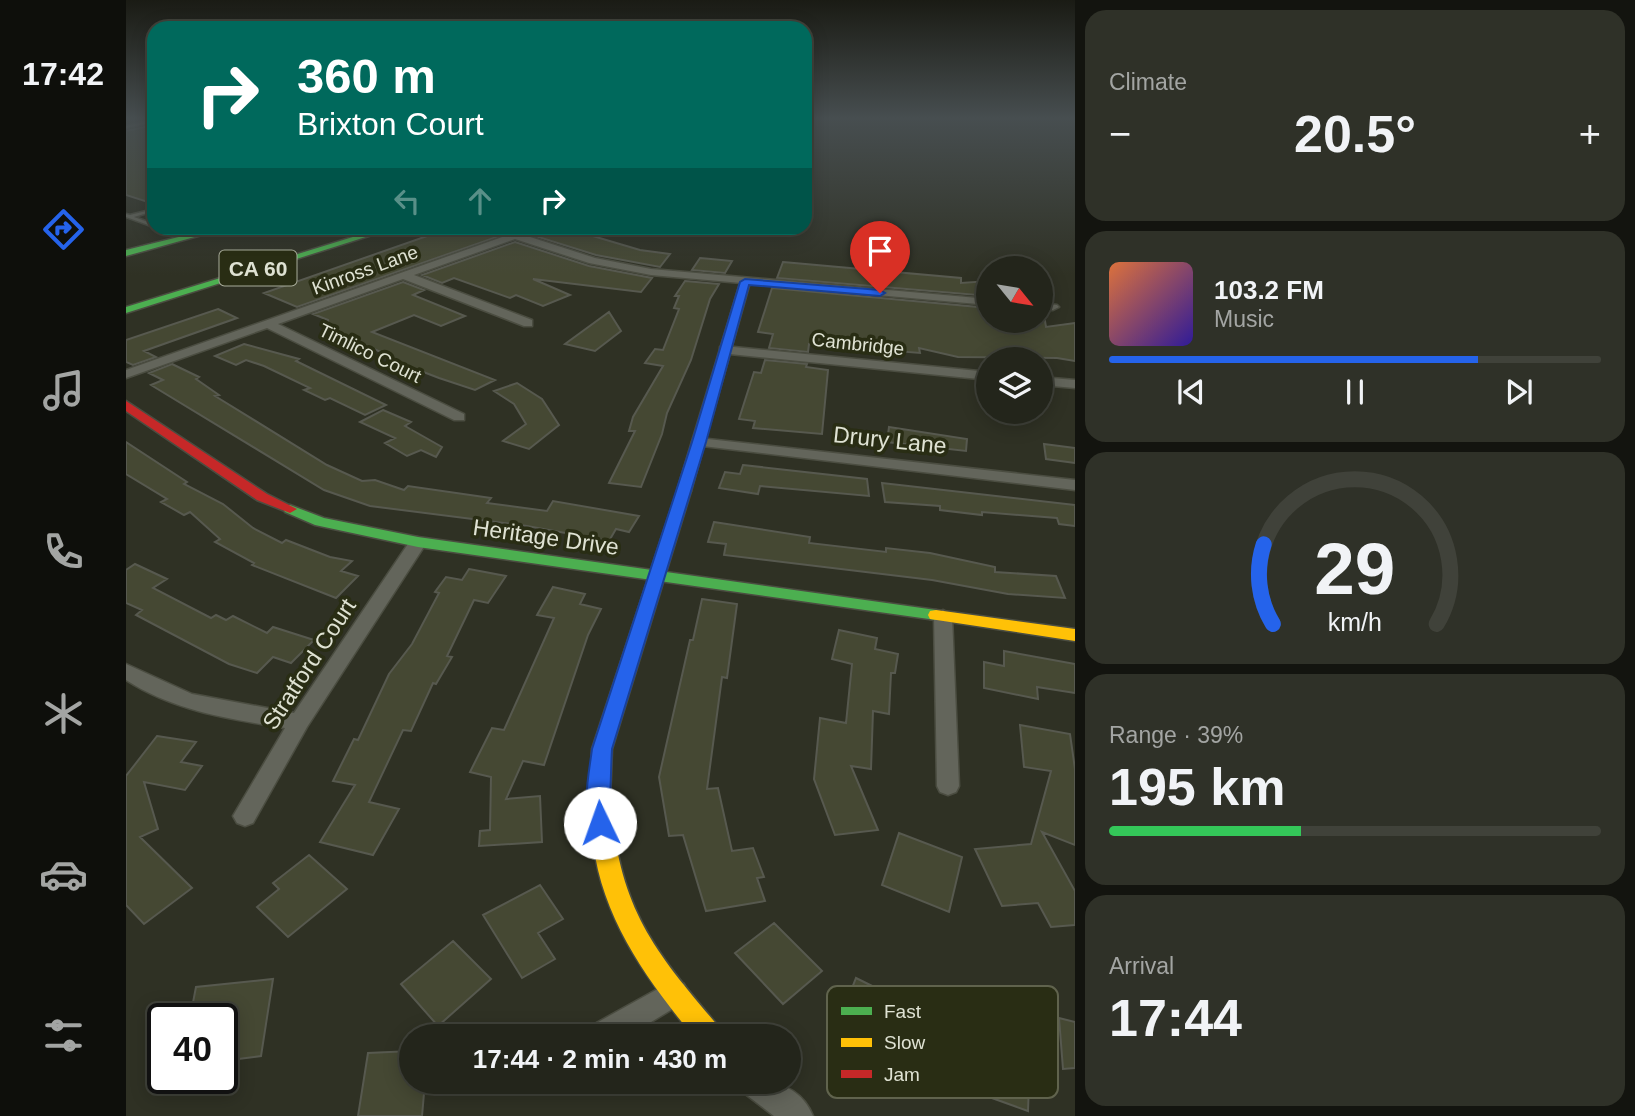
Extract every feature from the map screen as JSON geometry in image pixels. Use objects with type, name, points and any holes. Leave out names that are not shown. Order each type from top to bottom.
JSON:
[{"type":"main road","points":[[127,252],[153,243],[193,235]]},
{"type":"main road","points":[[282,245],[312,235]]},
{"type":"main road","name":"CA 60","points":[[126,293],[316,235]]},
{"type":"main road","name":"CA 60","points":[[126,310],[367,235]]},
{"type":"main road","points":[[700,1024],[632,935],[606,870],[597,800],[602,749],[699,442],[745,282]]},
{"type":"main road","name":"Heritage Drive","points":[[126,405],[262,497],[320,522],[418,542],[1075,635]]},
{"type":"street","name":"Kinross Lane","points":[[126,373],[516,235]]},
{"type":"street","points":[[513,236],[617,267],[745,282],[976,301]]},
{"type":"street","points":[[402,275],[528,323]]},
{"type":"street","name":"Timlico Court","points":[[266,323],[458,417]]},
{"type":"street","name":"Cambridge","points":[[724,350],[976,375]]},
{"type":"street","points":[[1053,382],[1075,384]]},
{"type":"street","name":"Drury Lane","points":[[699,442],[1075,485]]},
{"type":"street","name":"Stratford Court","points":[[245,816],[299,722],[418,542]]},
{"type":"street","points":[[943,616],[948,786]]},
{"type":"street","points":[[126,671],[167,694],[203,706],[299,722]]},
{"type":"street","points":[[621,1024],[674,993]]},
{"type":"street","points":[[770,1094],[798,1116]]},
{"type":"lane","points":[[128,216],[147,212]]},
{"type":"lane","points":[[128,216],[147,223]]},
{"type":"lane","points":[[179,235],[185,237]]},
{"type":"building","points":[[126,170],[147,170],[147,202],[126,195]]},
{"type":"building","points":[[430,235],[502,235],[297,307],[264,293]]},
{"type":"building","points":[[532,235],[590,235],[640,250],[670,254],[660,267],[596,255]]},
{"type":"building","points":[[515,242],[589,266],[652,278],[641,292],[533,279],[570,295],[543,306],[516,295],[510,298],[454,278],[442,283],[422,275]]},
{"type":"building","points":[[700,258],[732,261],[725,273],[692,270]]},
{"type":"building","points":[[783,262],[961,278],[961,283],[976,282],[976,295],[777,278]]},
{"type":"building","points":[[685,281],[719,284],[710,299],[691,360],[667,413],[662,434],[641,487],[609,483],[635,431],[629,431],[633,417],[663,366],[645,363],[655,349],[663,350],[679,309],[674,308],[679,296],[675,296]]},
{"type":"building","points":[[403,282],[424,290],[413,295],[465,316],[441,326],[414,315],[372,332],[495,380],[475,390],[439,378],[387,358],[390,356],[328,329],[328,320],[313,314]]},
{"type":"building","points":[[772,288],[976,307],[976,333],[1053,333],[1054,326],[1075,323],[1075,361],[1053,358],[1053,347],[976,347],[976,357],[958,357],[919,348],[920,353],[809,344],[808,352],[769,348],[773,334],[758,332]]},
{"type":"building","points":[[218,309],[237,318],[144,351],[156,357],[133,365],[126,362],[126,340]]},
{"type":"building","points":[[609,312],[621,331],[595,351],[565,344]]},
{"type":"building","points":[[244,344],[299,359],[296,361],[386,405],[365,415],[330,398],[325,400],[304,390],[310,388],[264,366],[246,360],[236,365],[215,356]]},
{"type":"building","points":[[765,360],[807,364],[806,367],[828,370],[822,434],[753,428],[755,421],[739,419],[754,372],[761,373]]},
{"type":"building","points":[[172,364],[199,377],[196,379],[219,395],[215,396],[327,465],[362,481],[375,480],[404,490],[408,486],[491,498],[487,503],[547,511],[553,501],[639,516],[629,532],[616,529],[609,541],[527,526],[370,506],[324,490],[151,385],[163,380],[149,373]]},
{"type":"building","points":[[517,383],[542,399],[559,425],[529,449],[503,441],[526,424],[514,404],[494,391]]},
{"type":"building","points":[[383,410],[411,422],[405,426],[442,447],[436,457],[421,450],[407,456],[385,443],[395,438],[360,422]]},
{"type":"building","points":[[889,427],[967,439],[966,451],[887,442]]},
{"type":"building","points":[[126,442],[187,482],[184,484],[223,504],[253,528],[282,543],[286,540],[330,557],[352,561],[341,571],[358,576],[336,598],[252,565],[254,563],[215,542],[220,539],[190,512],[184,515],[161,502],[167,499],[126,474]]},
{"type":"building","points":[[1044,444],[1075,448],[1075,463],[1046,459]]},
{"type":"building","points":[[743,465],[867,479],[869,496],[760,486],[758,494],[719,488],[725,472],[740,474]]},
{"type":"building","points":[[882,483],[1075,505],[1075,526],[1059,524],[1057,518],[982,512],[982,515],[940,510],[940,506],[885,502]]},
{"type":"building","points":[[714,522],[810,537],[809,543],[886,552],[886,548],[930,553],[995,567],[995,572],[1056,576],[1065,598],[1008,594],[932,580],[724,555],[726,544],[708,542]]},
{"type":"building","points":[[135,564],[167,579],[153,588],[211,618],[216,615],[226,620],[233,616],[267,633],[273,627],[314,640],[291,663],[273,657],[257,673],[229,664],[136,615],[142,610],[126,603],[126,570]]},
{"type":"building","points":[[469,569],[506,576],[488,603],[474,600],[447,656],[452,657],[436,684],[433,683],[411,731],[403,730],[369,802],[399,809],[373,855],[320,842],[355,785],[333,781],[354,739],[358,740],[389,674],[412,644],[439,593],[435,592],[446,577],[462,580]]},
{"type":"building","points":[[553,587],[585,594],[580,604],[601,609],[588,635],[544,765],[523,761],[506,799],[540,796],[542,842],[479,846],[480,831],[490,830],[491,777],[470,772],[492,728],[504,730],[554,618],[537,615]]},
{"type":"building","points":[[702,599],[737,604],[727,678],[722,677],[707,789],[718,788],[732,851],[753,848],[764,877],[757,878],[765,901],[706,911],[683,835],[669,836],[659,777]]},
{"type":"building","points":[[839,630],[877,638],[875,649],[898,654],[895,673],[891,673],[889,714],[873,711],[871,769],[851,766],[878,830],[835,835],[814,779],[820,718],[846,723],[852,664],[832,659]]},
{"type":"building","points":[[1004,651],[1075,664],[1075,693],[1037,687],[1038,699],[984,688],[984,662],[1004,666]]},
{"type":"building","points":[[1020,725],[1070,734],[1075,769],[1075,845],[1042,832],[1075,891],[1075,925],[1051,927],[1038,903],[1002,906],[975,849],[1031,844],[1051,771],[1024,767]]},
{"type":"building","points":[[157,736],[196,742],[181,762],[202,766],[185,790],[144,782],[158,829],[140,837],[192,888],[144,924],[126,905],[126,776]]},
{"type":"building","points":[[899,833],[962,857],[949,912],[882,885]]},
{"type":"building","points":[[309,855],[347,889],[288,937],[257,907],[279,889],[273,883]]},
{"type":"building","points":[[540,885],[563,919],[538,933],[555,959],[522,978],[483,915]]},
{"type":"building","points":[[774,923],[822,971],[783,1004],[735,953]]},
{"type":"building","points":[[453,941],[491,979],[440,1024],[436,1024],[401,984]]},
{"type":"building","points":[[856,978],[872,986],[853,986]]},
{"type":"building","points":[[273,979],[261,1056],[238,1059],[238,1003],[193,1003],[196,987]]},
{"type":"building","points":[[1059,1018],[1075,1022],[1075,1068],[1063,1069]]},
{"type":"building","points":[[399,1052],[399,1094],[424,1094],[422,1116],[358,1116],[368,1053]]},
{"type":"building","points":[[992,1098],[1028,1098],[1028,1111]]},
{"type":"traffic: fast","points":[[126,253],[196,235]]},
{"type":"traffic: fast","points":[[126,310],[367,235]]},
{"type":"traffic: fast","points":[[684,491],[745,282]]},
{"type":"traffic: fast","points":[[290,509],[320,522],[418,542],[936,615]]},
{"type":"traffic: slow","points":[[936,615],[1075,635]]},
{"type":"traffic: slow","points":[[600,799],[609,871],[631,929],[646,955],[700,1024]]},
{"type":"traffic: jam","points":[[126,405],[262,497],[290,509]]},
{"type":"traffic: jam","points":[[600,799],[602,749],[684,491]]},
{"type":"route","points":[[600,823],[597,800],[602,749],[699,442],[745,282],[880,293]]}]
